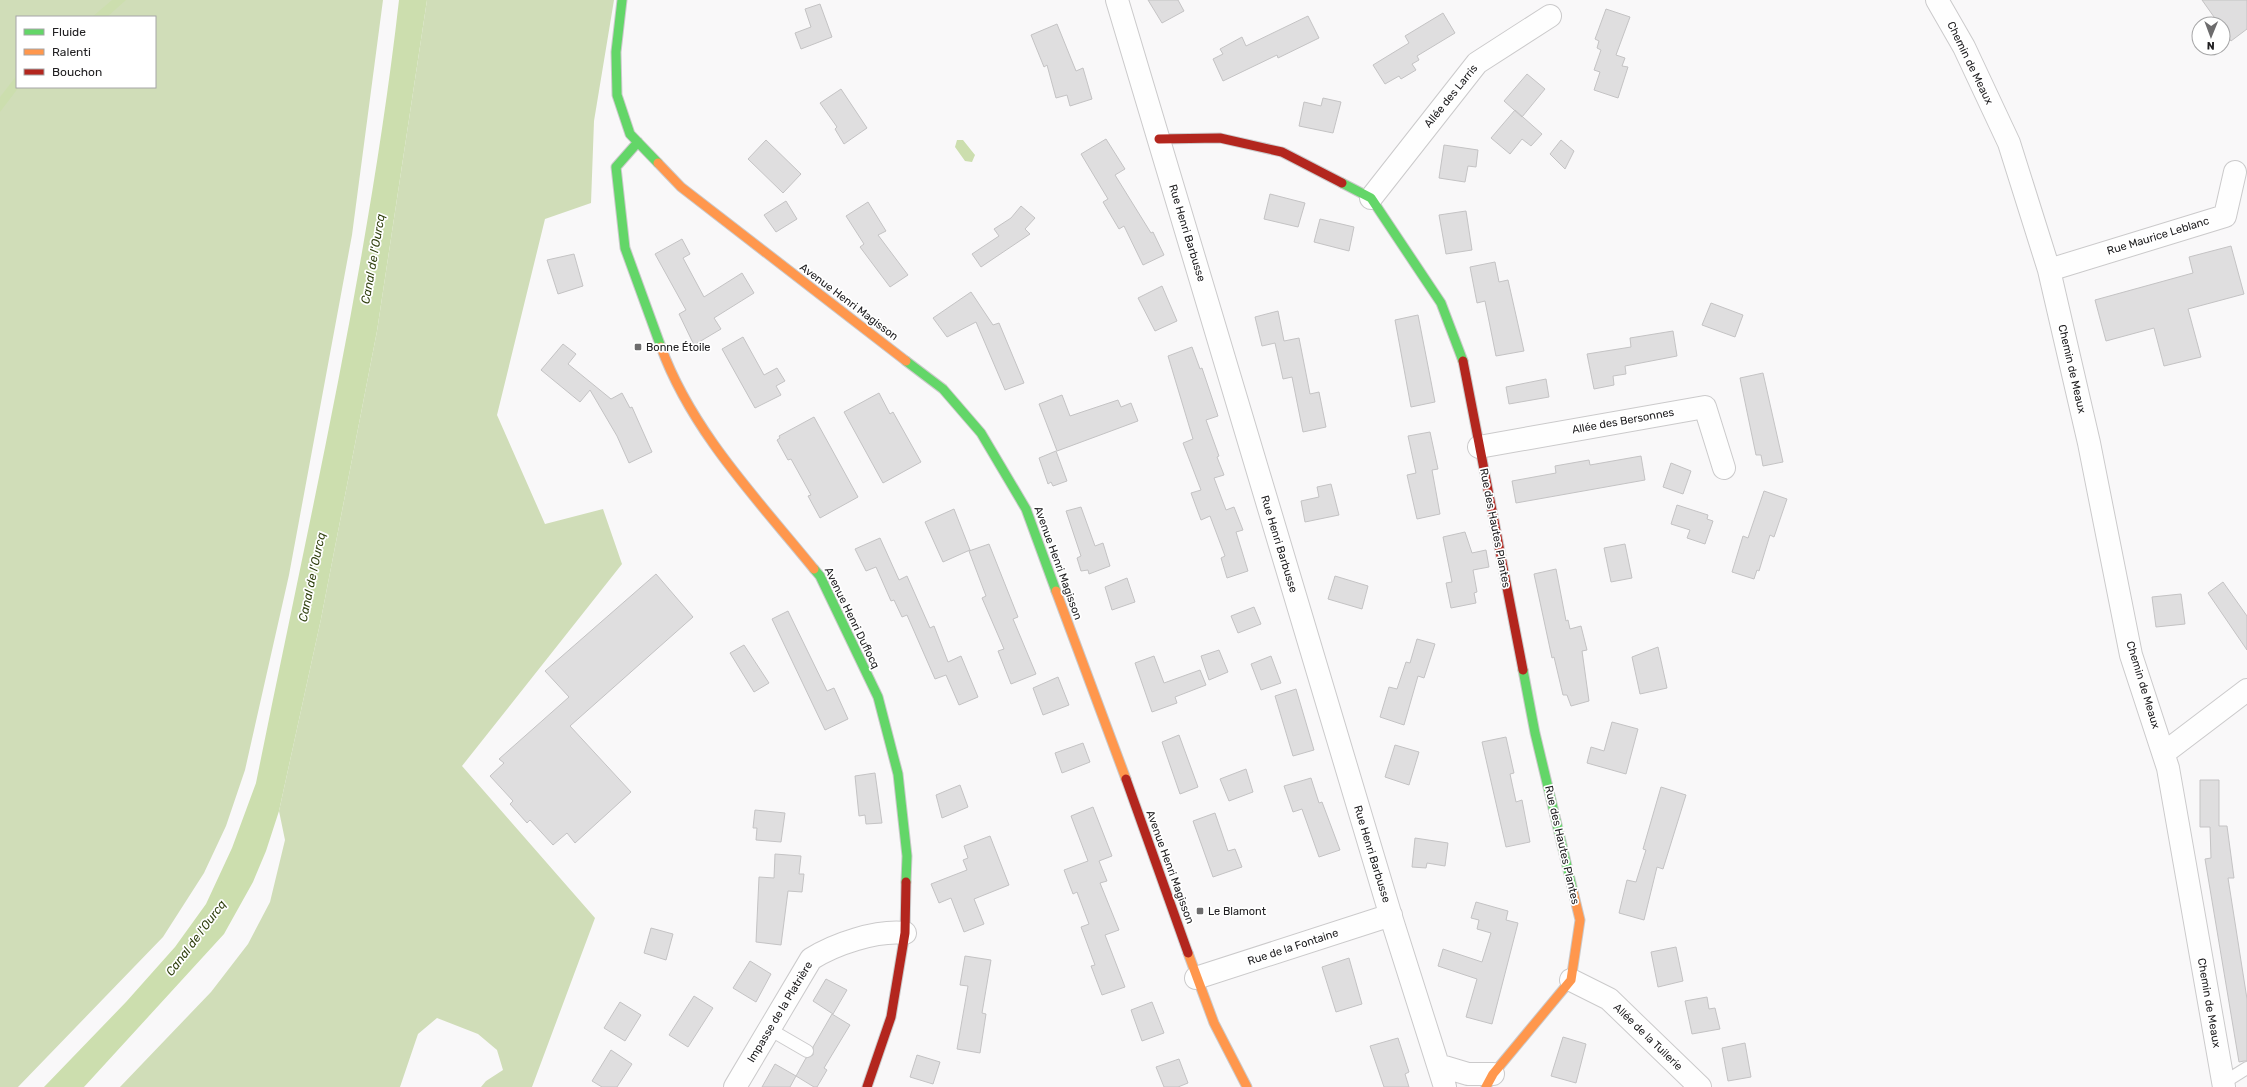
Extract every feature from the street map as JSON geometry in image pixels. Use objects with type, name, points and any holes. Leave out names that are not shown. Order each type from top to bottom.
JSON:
[{"type":"street","name":"Avenue Henri Magisson","points":[[622,0],[616,52],[616,95],[630,134],[681,187],[942,389],[981,433],[1026,509],[1168,893],[1196,978],[1214,1023],[1247,1087]]},
{"type":"street","name":"Rue Henri Barbusse","points":[[1117,0],[1391,915],[1445,1087]]},
{"type":"street","name":"Chemin de Meaux","points":[[1937,0],[1964,47],[2008,143],[2049,270],[2090,443],[2131,655],[2164,753],[2224,1085]]},
{"type":"street","name":"Allée des Larris","points":[[1370,198],[1477,63],[1550,16]]},
{"type":"street","name":"Rue des Hautes Plantes","points":[[1159,139],[1220,138],[1282,152],[1370,198],[1441,303],[1462,357],[1535,733],[1580,920],[1571,980]]},
{"type":"street","name":"Avenue Henri Duflocq","points":[[638,142],[616,167],[625,248],[669,369],[704,431],[820,576],[878,697],[898,774],[907,856],[905,933],[890,1017],[867,1087]]},
{"type":"street","name":"Rue Maurice Leblanc","points":[[2049,270],[2225,216],[2235,172]]},
{"type":"street","name":"Allée des Bersonnes","points":[[1479,447],[1705,407],[1724,468]]},
{"type":"street","points":[[2164,753],[2247,690]]},
{"type":"street","name":"Rue de la Fontaine","points":[[1196,978],[1391,915]]},
{"type":"street","name":"Impasse de la Platrière","points":[[734,1087],[811,958],[830,947],[892,932],[905,933]]},
{"type":"street","points":[[1438,1065],[1489,1080],[1571,980]]},
{"type":"street","name":"Allée de la Tuilerie","points":[[1571,980],[1610,999],[1700,1087]]},
{"type":"lane","points":[[769,1029],[807,1051]]},
{"type":"lane","points":[[2224,1085],[2247,1068]]},
{"type":"shaded area","points":[[0,0],[383,0],[352,235],[289,575],[245,770],[226,826],[204,873],[163,937],[18,1087],[0,1087]]},
{"type":"shaded area","points":[[427,0],[614,0],[594,121],[591,203],[545,219],[497,415],[545,524],[603,509],[622,564],[462,766],[595,918],[532,1087],[481,1087],[486,1081],[503,1070],[497,1050],[478,1034],[437,1018],[418,1034],[400,1087],[120,1087],[211,992],[248,944],[270,902],[285,840],[279,811],[321,619],[377,331]]},
{"type":"water","points":[[112,0],[126,0],[108,16],[93,16]]},
{"type":"water","name":"Canal de l'Ourcq","points":[[399,0],[427,0],[377,331],[321,619],[279,811],[266,851],[253,882],[224,934],[84,1087],[44,1087],[126,1002],[175,947],[206,904],[232,848],[256,783],[336,393],[354,295],[386,99]]},
{"type":"water","points":[[16,76],[16,88],[18,88],[0,112],[0,97]]},
{"type":"water","points":[[957,140],[963,140],[975,155],[972,162],[965,161],[955,147]]},
{"type":"building","points":[[1148,0],[1178,0],[1184,11],[1162,23]]},
{"type":"building","points":[[2202,0],[2247,0],[2247,29],[2231,41],[2231,16],[2213,16]]},
{"type":"building","points":[[820,4],[832,37],[801,49],[795,33],[811,27],[805,9]]},
{"type":"building","points":[[1606,9],[1630,17],[1616,55],[1625,58],[1622,66],[1628,67],[1618,98],[1594,90],[1600,72],[1594,70],[1601,50],[1597,48],[1599,41],[1595,39]]},
{"type":"building","points":[[1443,13],[1455,33],[1417,56],[1419,60],[1412,64],[1416,70],[1401,79],[1399,76],[1385,84],[1373,65],[1409,43],[1405,36]]},
{"type":"building","points":[[1308,16],[1319,38],[1278,58],[1277,55],[1223,81],[1213,59],[1223,54],[1220,49],[1242,37],[1246,46]]},
{"type":"building","points":[[1057,24],[1076,71],[1083,68],[1092,99],[1070,106],[1067,95],[1056,98],[1047,65],[1044,67],[1031,35]]},
{"type":"building","points":[[1527,74],[1545,89],[1522,117],[1504,101]]},
{"type":"building","points":[[841,89],[867,128],[844,144],[835,129],[837,127],[820,103]]},
{"type":"building","points":[[1323,98],[1341,102],[1333,133],[1299,126],[1304,102],[1321,106]]},
{"type":"building","points":[[1515,110],[1542,134],[1531,146],[1522,139],[1510,154],[1491,138]]},
{"type":"building","points":[[1106,139],[1125,169],[1115,175],[1151,233],[1153,232],[1164,255],[1143,265],[1124,226],[1119,229],[1103,202],[1108,199],[1081,154]]},
{"type":"building","points":[[766,140],[801,174],[783,193],[748,159]]},
{"type":"building","points":[[1561,140],[1574,151],[1565,169],[1550,154]]},
{"type":"building","points":[[1444,145],[1478,150],[1476,167],[1468,166],[1465,182],[1439,178]]},
{"type":"building","points":[[1270,194],[1305,203],[1298,227],[1264,219]]},
{"type":"building","points":[[786,201],[797,219],[776,232],[764,215]]},
{"type":"building","points":[[868,202],[886,231],[878,235],[908,275],[890,287],[860,247],[864,244],[846,216]]},
{"type":"building","points":[[1021,206],[1035,218],[1025,229],[1030,234],[981,267],[972,254],[999,236],[994,229],[1011,218]]},
{"type":"building","points":[[1466,211],[1472,250],[1446,254],[1439,215]]},
{"type":"building","points":[[1320,219],[1354,227],[1349,251],[1314,242]]},
{"type":"building","points":[[682,239],[690,254],[683,258],[704,297],[742,273],[754,293],[714,318],[721,329],[694,345],[679,314],[686,310],[655,254]]},
{"type":"building","points":[[2231,246],[2244,294],[2188,309],[2201,357],[2164,366],[2154,328],[2106,341],[2095,300],[2193,273],[2189,257]]},
{"type":"building","points":[[574,254],[583,286],[558,294],[547,260]]},
{"type":"building","points":[[1495,262],[1499,282],[1508,280],[1524,351],[1496,356],[1485,301],[1477,303],[1470,267]]},
{"type":"building","points":[[1162,286],[1177,321],[1155,331],[1138,298]]},
{"type":"building","points":[[971,292],[993,325],[999,323],[1024,383],[1005,390],[976,322],[947,337],[933,318]]},
{"type":"building","points":[[1711,303],[1743,315],[1735,337],[1702,325]]},
{"type":"building","points":[[1278,311],[1284,341],[1299,338],[1310,394],[1319,392],[1326,427],[1303,432],[1292,377],[1283,379],[1275,343],[1262,346],[1255,317]]},
{"type":"building","points":[[1418,315],[1435,402],[1411,407],[1395,320]]},
{"type":"building","points":[[1673,331],[1677,356],[1625,366],[1626,374],[1613,376],[1614,385],[1594,389],[1587,354],[1631,347],[1630,338]]},
{"type":"building","points":[[743,337],[764,375],[777,368],[785,381],[776,386],[781,395],[755,408],[722,349]]},
{"type":"building","points":[[563,344],[576,354],[568,364],[611,399],[622,393],[630,408],[632,407],[652,452],[629,463],[617,436],[590,390],[580,402],[541,370]]},
{"type":"building","points":[[1192,347],[1200,369],[1202,368],[1218,416],[1206,420],[1224,475],[1214,478],[1226,510],[1234,507],[1243,530],[1236,532],[1248,571],[1227,578],[1221,558],[1225,556],[1210,516],[1201,520],[1191,493],[1201,490],[1183,443],[1193,439],[1168,356]]},
{"type":"building","points":[[1763,373],[1783,462],[1763,466],[1761,455],[1756,455],[1740,378]]},
{"type":"building","points":[[1546,379],[1549,397],[1509,404],[1506,387]]},
{"type":"building","points":[[879,393],[890,414],[893,412],[921,462],[883,483],[844,412]]},
{"type":"building","points":[[1062,395],[1070,416],[1118,400],[1121,407],[1131,403],[1138,421],[1057,451],[1039,404]]},
{"type":"building","points":[[814,417],[858,497],[820,518],[808,496],[811,495],[791,459],[788,460],[777,440],[780,438],[779,436]]},
{"type":"building","points":[[1430,432],[1438,469],[1432,470],[1440,514],[1417,519],[1407,475],[1416,473],[1408,436]]},
{"type":"building","points":[[1056,451],[1067,481],[1053,486],[1051,482],[1048,484],[1039,458]]},
{"type":"building","points":[[1641,456],[1645,480],[1516,503],[1512,481],[1556,473],[1555,466],[1589,460],[1590,465]]},
{"type":"building","points":[[1671,463],[1691,471],[1683,494],[1663,487]]},
{"type":"building","points":[[1331,484],[1339,515],[1305,522],[1301,501],[1319,497],[1317,487]]},
{"type":"building","points":[[1764,491],[1787,499],[1774,537],[1770,535],[1759,571],[1757,570],[1754,579],[1732,572],[1743,536],[1748,538]]},
{"type":"building","points":[[1677,505],[1708,515],[1707,519],[1713,521],[1705,544],[1687,538],[1690,530],[1671,524]]},
{"type":"building","points":[[1081,507],[1095,546],[1103,543],[1110,566],[1089,574],[1088,570],[1081,571],[1077,558],[1081,556],[1066,511]]},
{"type":"building","points":[[954,509],[970,550],[943,562],[925,522]]},
{"type":"building","points":[[1465,532],[1472,553],[1486,550],[1489,567],[1473,570],[1477,592],[1474,593],[1476,603],[1451,608],[1446,583],[1452,582],[1443,537]]},
{"type":"building","points":[[880,538],[899,580],[907,576],[930,628],[934,626],[948,662],[961,656],[978,697],[959,705],[946,675],[935,679],[907,615],[902,617],[894,600],[891,601],[876,567],[866,571],[855,549]]},
{"type":"building","points":[[989,544],[1018,617],[1013,619],[1036,674],[1011,684],[998,651],[1004,649],[982,598],[986,596],[969,551]]},
{"type":"building","points":[[1625,544],[1632,578],[1611,582],[1604,548]]},
{"type":"building","points":[[1556,569],[1566,621],[1568,620],[1570,629],[1581,626],[1587,650],[1582,651],[1589,701],[1571,706],[1567,695],[1563,695],[1554,657],[1552,658],[1534,574]]},
{"type":"building","points":[[656,574],[693,617],[570,726],[631,792],[575,843],[567,833],[553,845],[530,820],[527,823],[510,804],[513,801],[490,776],[504,763],[499,759],[569,697],[545,671]]},
{"type":"building","points":[[1335,576],[1368,586],[1362,609],[1328,599]]},
{"type":"building","points":[[1127,578],[1135,602],[1112,610],[1105,587]]},
{"type":"building","points":[[2223,582],[2247,616],[2247,650],[2208,593]]},
{"type":"building","points":[[2181,594],[2185,624],[2156,627],[2152,597]]},
{"type":"building","points":[[1254,607],[1261,624],[1238,633],[1231,616]]},
{"type":"building","points":[[788,611],[827,691],[834,688],[848,719],[825,730],[772,619]]},
{"type":"building","points":[[1417,639],[1435,644],[1424,678],[1418,676],[1404,725],[1380,717],[1389,687],[1397,689],[1406,662],[1410,663]]},
{"type":"building","points":[[744,645],[769,683],[754,692],[730,653]]},
{"type":"building","points":[[1658,647],[1667,688],[1640,694],[1632,657]]},
{"type":"building","points":[[1219,650],[1228,672],[1209,680],[1201,656]]},
{"type":"building","points":[[1154,656],[1164,683],[1200,670],[1206,685],[1175,697],[1177,703],[1152,712],[1135,663]]},
{"type":"building","points":[[1271,656],[1281,683],[1261,690],[1251,664]]},
{"type":"building","points":[[1058,677],[1069,705],[1043,715],[1033,688]]},
{"type":"building","points":[[1296,689],[1314,750],[1293,756],[1275,696]]},
{"type":"building","points":[[1612,722],[1638,729],[1626,774],[1587,763],[1591,747],[1604,751]]},
{"type":"building","points":[[1179,735],[1198,787],[1180,794],[1162,742]]},
{"type":"building","points":[[1506,737],[1514,773],[1510,774],[1516,802],[1522,800],[1530,842],[1506,847],[1482,742]]},
{"type":"building","points":[[1083,743],[1090,762],[1062,773],[1055,753]]},
{"type":"building","points":[[1395,745],[1419,752],[1409,785],[1385,777]]},
{"type":"building","points":[[1246,769],[1253,792],[1229,801],[1220,779]]},
{"type":"building","points":[[875,773],[882,823],[866,824],[865,815],[859,816],[855,776]]},
{"type":"building","points":[[1311,778],[1319,803],[1322,802],[1340,850],[1319,857],[1302,809],[1293,812],[1284,786]]},
{"type":"building","points":[[2200,780],[2219,780],[2219,826],[2227,826],[2234,878],[2228,878],[2247,999],[2247,1061],[2239,1062],[2205,859],[2211,858],[2210,827],[2200,827]]},
{"type":"building","points":[[960,785],[968,807],[942,818],[936,795]]},
{"type":"building","points":[[1661,787],[1686,795],[1663,869],[1657,867],[1644,920],[1619,913],[1627,880],[1636,882],[1646,850],[1643,849]]},
{"type":"building","points":[[1093,807],[1112,856],[1099,861],[1107,881],[1100,883],[1119,930],[1105,935],[1125,987],[1102,995],[1091,966],[1095,965],[1081,927],[1089,924],[1077,892],[1073,894],[1064,870],[1088,861],[1071,816]]},
{"type":"building","points":[[755,810],[785,813],[781,842],[756,840],[757,828],[753,828]]},
{"type":"building","points":[[1215,813],[1228,851],[1235,849],[1242,867],[1213,877],[1193,821]]},
{"type":"building","points":[[990,836],[1009,885],[974,899],[984,924],[964,932],[951,898],[939,903],[931,884],[967,870],[963,860],[968,858],[964,846]]},
{"type":"building","points":[[1415,838],[1448,843],[1445,866],[1427,863],[1426,868],[1412,867]]},
{"type":"building","points":[[775,854],[801,856],[799,874],[804,874],[802,892],[788,891],[781,945],[756,942],[759,877],[774,878]]},
{"type":"building","points":[[1476,902],[1508,911],[1506,920],[1518,923],[1492,1024],[1466,1017],[1477,979],[1438,966],[1443,949],[1482,962],[1491,933],[1477,929],[1479,920],[1471,918]]},
{"type":"building","points":[[651,928],[673,934],[666,960],[644,953]]},
{"type":"building","points":[[1676,947],[1683,981],[1658,987],[1651,952]]},
{"type":"building","points":[[965,956],[991,960],[982,1013],[986,1014],[980,1053],[957,1049],[968,986],[960,985]]},
{"type":"building","points":[[1349,958],[1362,1004],[1336,1012],[1322,967]]},
{"type":"building","points":[[750,961],[771,974],[756,1002],[733,988]]},
{"type":"building","points":[[826,979],[847,990],[833,1014],[813,1001]]},
{"type":"building","points":[[694,996],[713,1008],[688,1047],[669,1035]]},
{"type":"building","points":[[1707,997],[1709,1009],[1715,1008],[1720,1029],[1692,1034],[1685,1001]]},
{"type":"building","points":[[620,1002],[641,1015],[625,1041],[604,1028]]},
{"type":"building","points":[[1152,1002],[1164,1033],[1142,1041],[1131,1010]]},
{"type":"building","points":[[832,1014],[850,1025],[824,1068],[827,1070],[817,1087],[814,1087],[796,1076],[806,1058],[813,1055],[813,1047]]},
{"type":"building","points":[[1563,1037],[1586,1044],[1576,1083],[1551,1076]]},
{"type":"building","points":[[1398,1038],[1409,1072],[1405,1074],[1409,1087],[1384,1087],[1370,1046]]},
{"type":"building","points":[[1745,1043],[1751,1077],[1728,1081],[1722,1048]]},
{"type":"building","points":[[611,1050],[632,1064],[617,1087],[602,1087],[592,1081]]},
{"type":"building","points":[[917,1055],[940,1062],[933,1084],[910,1077]]},
{"type":"building","points":[[1179,1059],[1188,1083],[1178,1087],[1164,1087],[1156,1067]]},
{"type":"building","points":[[775,1064],[796,1076],[790,1087],[762,1087]]},
{"type":"traffic: fast","points":[[622,0],[616,52],[617,95],[630,134],[658,163]]},
{"type":"traffic: fast","points":[[638,142],[616,167],[625,248],[661,347]]},
{"type":"traffic: fast","points":[[1342,183],[1371,198],[1441,303],[1463,361]]},
{"type":"traffic: fast","points":[[906,361],[943,389],[981,433],[1026,509],[1056,591]]},
{"type":"traffic: fast","points":[[814,569],[820,576],[878,697],[898,774],[907,856],[906,882]]},
{"type":"traffic: fast","points":[[1523,670],[1535,733],[1573,891]]},
{"type":"traffic: slow","points":[[658,163],[681,187],[906,361]]},
{"type":"traffic: slow","points":[[661,347],[674,378],[690,408],[708,436],[749,491],[814,569]]},
{"type":"traffic: slow","points":[[1056,591],[1126,779]]},
{"type":"traffic: slow","points":[[1486,1087],[1493,1074],[1571,980],[1580,920],[1573,891]]},
{"type":"traffic: slow","points":[[1188,953],[1214,1023],[1247,1087]]},
{"type":"traffic: jam","points":[[1159,139],[1220,138],[1282,152],[1342,183]]},
{"type":"traffic: jam","points":[[1463,361],[1523,670]]},
{"type":"traffic: jam","points":[[1126,779],[1188,953]]},
{"type":"traffic: jam","points":[[867,1087],[891,1017],[905,933],[906,882]]},
{"type":"place","name":"Bonne Étoile","points":[[638,347]]},
{"type":"place","name":"Le Blamont","points":[[1200,911]]}]
